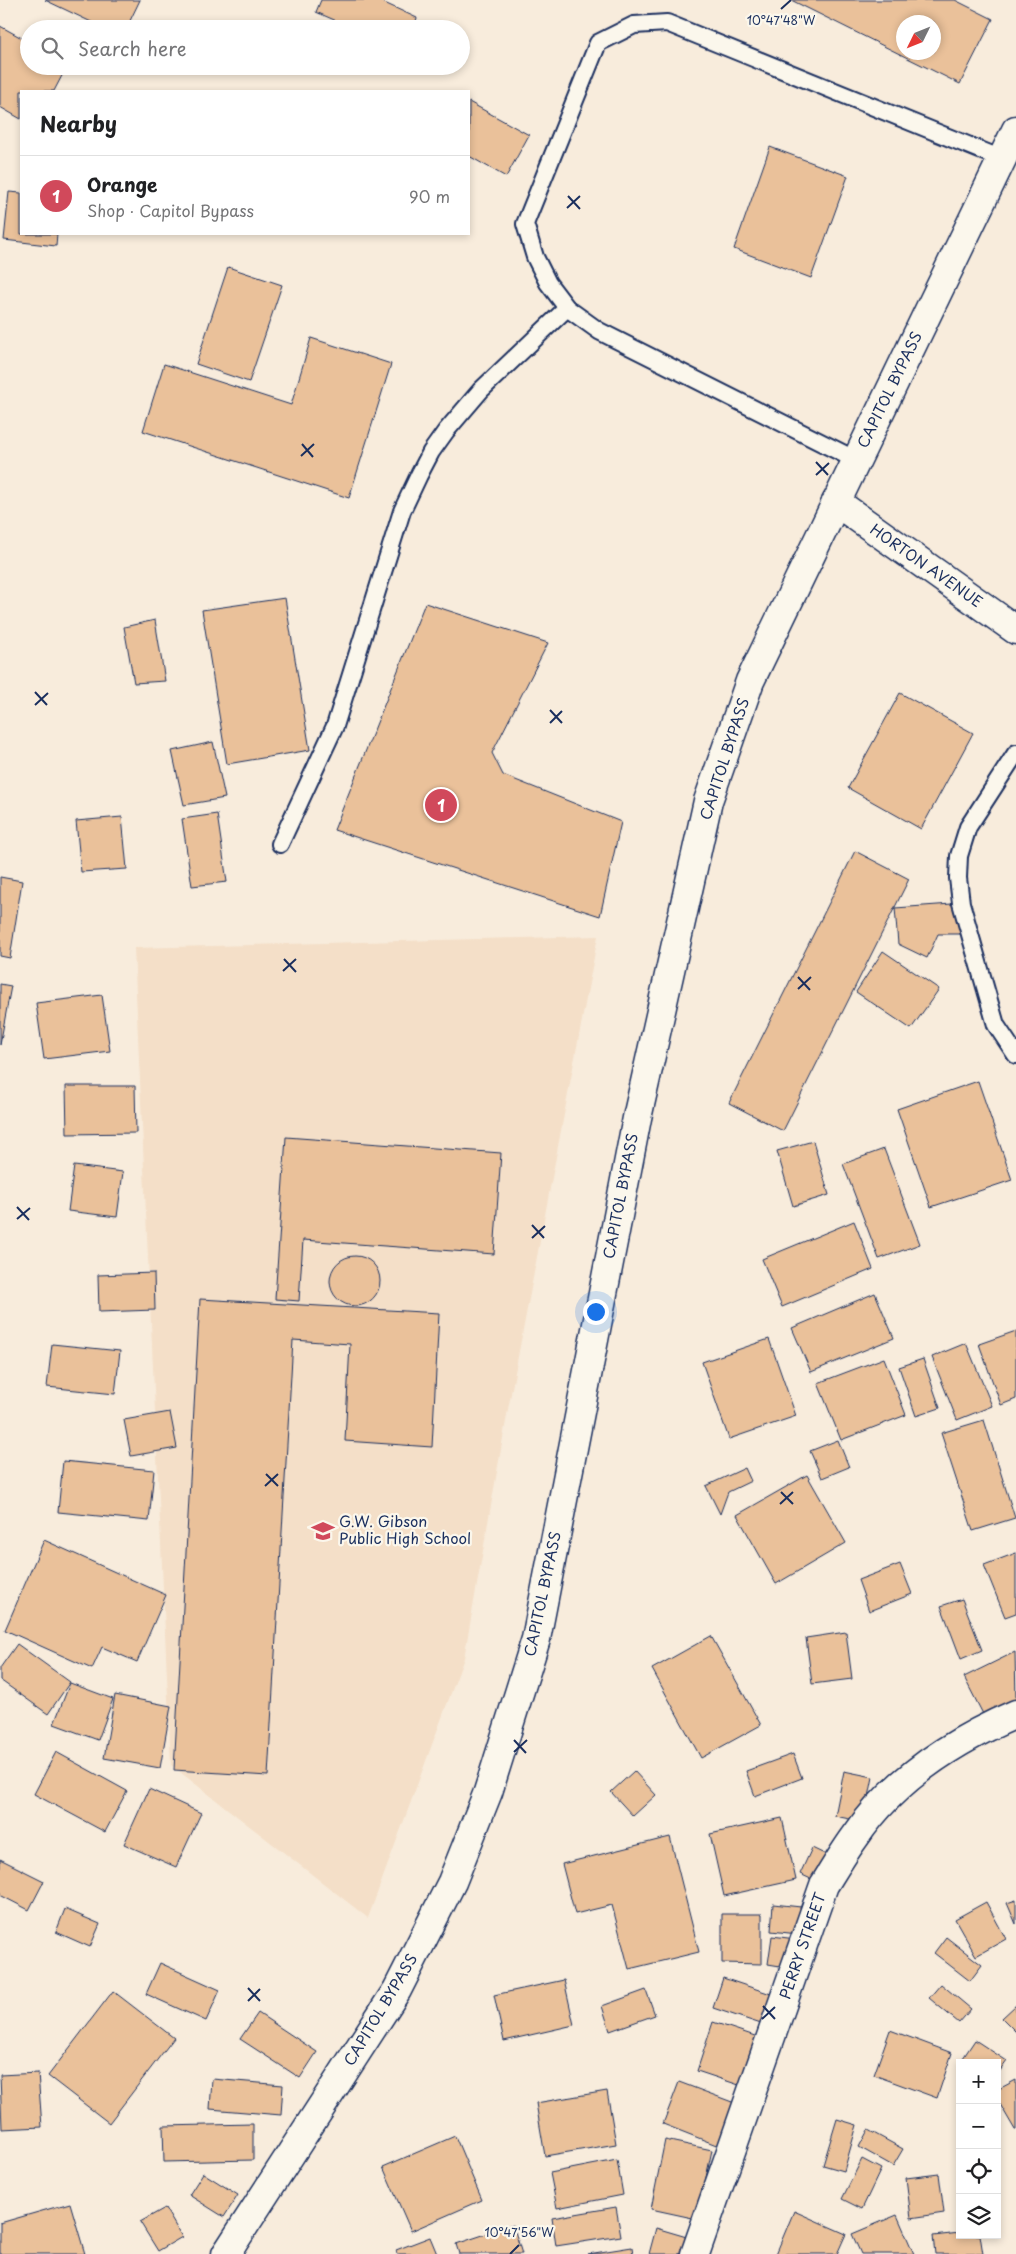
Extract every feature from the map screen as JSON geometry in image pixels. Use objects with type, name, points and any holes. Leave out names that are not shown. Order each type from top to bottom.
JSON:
[{"type":"main road","name":"CAPITOL BYPASS","points":[[226,2254],[397,1990],[452,1882],[488,1792],[536,1639],[636,1118],[708,801],[750,681],[1016,130]]},
{"type":"main road","name":"HORTON AVENUE","points":[[836,502],[1016,630]]},
{"type":"main road","name":"PERRY STREET","points":[[695,2254],[824,1885],[855,1836],[891,1793],[936,1756],[986,1727],[1016,1714]]},
{"type":"lane","points":[[856,460],[599,331],[567,308],[548,283],[535,257],[525,224],[598,42],[634,25],[668,23],[1002,159]]},
{"type":"lane","points":[[280,844],[335,726],[402,511],[418,474],[441,438],[481,390],[567,308]]},
{"type":"lane","points":[[1016,753],[968,827],[959,856],[958,878],[961,903],[996,1025],[1016,1055]]},
{"type":"shaded area","name":"G.W. Gibson Public High School","points":[[598,936],[509,1404],[464,1658],[368,1918],[171,1765],[134,948]]},
{"type":"building","points":[[45,0],[140,0],[130,20],[87,20]]},
{"type":"building","points":[[321,0],[378,0],[417,18],[416,20],[334,20],[316,12]]},
{"type":"building","points":[[791,0],[955,0],[993,19],[960,84],[912,60],[941,60],[941,15],[896,15],[896,52]]},
{"type":"building","points":[[0,26],[20,37],[20,75],[62,75],[55,90],[20,90],[20,118],[0,107]]},
{"type":"building","points":[[470,103],[529,135],[506,177],[470,157]]},
{"type":"building","points":[[770,147],[848,176],[811,278],[734,249]]},
{"type":"building","points":[[9,192],[20,193],[20,235],[57,235],[56,246],[4,240]]},
{"type":"building","points":[[228,267],[282,285],[249,382],[196,364]]},
{"type":"building","points":[[311,338],[391,364],[349,498],[143,431],[164,364],[291,405]]},
{"type":"building","points":[[285,598],[310,750],[227,764],[202,610]]},
{"type":"building","points":[[425,603],[548,643],[492,753],[503,775],[621,822],[600,916],[334,830]]},
{"type":"building","points":[[155,620],[165,681],[134,683],[124,627]]},
{"type":"building","points":[[900,693],[973,733],[921,829],[848,788]]},
{"type":"building","points":[[213,742],[225,798],[184,805],[172,751]]},
{"type":"building","points":[[217,814],[227,882],[192,886],[182,819]]},
{"type":"building","points":[[122,817],[127,869],[81,872],[76,821]]},
{"type":"building","points":[[855,851],[909,879],[783,1131],[729,1103]]},
{"type":"building","points":[[0,877],[22,881],[10,958],[0,956]]},
{"type":"building","points":[[952,904],[962,934],[938,934],[927,958],[898,944],[895,908]]},
{"type":"building","points":[[883,951],[939,989],[911,1029],[856,992]]},
{"type":"building","points":[[0,984],[11,986],[0,1045]]},
{"type":"building","points":[[102,995],[110,1051],[44,1059],[36,1003]]},
{"type":"building","points":[[978,1081],[1012,1180],[931,1207],[897,1109]]},
{"type":"building","points":[[66,1086],[135,1086],[136,1133],[67,1134]]},
{"type":"building","points":[[286,1137],[501,1153],[494,1254],[303,1240],[299,1301],[275,1299]]},
{"type":"building","points":[[813,1141],[829,1195],[793,1206],[777,1151]]},
{"type":"building","points":[[884,1149],[920,1244],[879,1259],[843,1164]]},
{"type":"building","points":[[74,1166],[123,1172],[117,1217],[68,1211]]},
{"type":"building","points":[[854,1221],[873,1269],[782,1307],[762,1259]]},
{"type":"building","points":[[350,1256],[360,1256],[373,1263],[380,1276],[380,1286],[373,1299],[360,1306],[350,1306],[341,1302],[334,1295],[330,1286],[330,1276],[334,1267],[341,1260]]},
{"type":"building","points":[[154,1273],[155,1310],[99,1312],[98,1275]]},
{"type":"building","points":[[875,1293],[894,1338],[811,1372],[792,1328]]},
{"type":"building","points":[[200,1299],[439,1313],[432,1447],[345,1441],[350,1344],[293,1340],[268,1776],[174,1770]]},
{"type":"building","points":[[1016,1331],[1016,1399],[1001,1405],[979,1344]]},
{"type":"building","points":[[769,1339],[796,1416],[729,1439],[702,1362]]},
{"type":"building","points":[[966,1343],[992,1406],[957,1420],[932,1357]]},
{"type":"building","points":[[52,1344],[120,1351],[115,1394],[47,1387]]},
{"type":"building","points":[[884,1358],[906,1415],[841,1440],[818,1383]]},
{"type":"building","points":[[923,1359],[940,1408],[916,1416],[899,1367]]},
{"type":"building","points":[[170,1412],[177,1448],[131,1456],[124,1420]]},
{"type":"building","points":[[984,1420],[1015,1518],[973,1531],[941,1433]]},
{"type":"building","points":[[838,1440],[849,1467],[822,1478],[810,1451]]},
{"type":"building","points":[[63,1461],[154,1470],[149,1521],[58,1512]]},
{"type":"building","points":[[745,1468],[751,1481],[728,1492],[720,1514],[706,1486]]},
{"type":"building","points":[[807,1475],[846,1543],[776,1584],[737,1515]]},
{"type":"building","points":[[44,1540],[166,1595],[137,1662],[102,1647],[92,1669],[5,1630]]},
{"type":"building","points":[[1016,1553],[1016,1613],[1005,1617],[984,1565]]},
{"type":"building","points":[[900,1564],[912,1594],[869,1611],[858,1580]]},
{"type":"building","points":[[962,1599],[982,1650],[961,1659],[941,1606]]},
{"type":"building","points":[[846,1632],[852,1679],[812,1684],[806,1638]]},
{"type":"building","points":[[711,1636],[761,1725],[701,1758],[652,1669]]},
{"type":"building","points":[[17,1644],[70,1682],[48,1714],[0,1680],[0,1668]]},
{"type":"building","points":[[1015,1652],[1016,1701],[984,1716],[964,1677]]},
{"type":"building","points":[[70,1683],[113,1699],[98,1740],[54,1724]]},
{"type":"building","points":[[115,1695],[171,1706],[160,1768],[104,1758]]},
{"type":"building","points":[[56,1752],[127,1791],[105,1832],[34,1794]]},
{"type":"building","points":[[793,1754],[802,1778],[755,1796],[746,1771]]},
{"type":"building","points":[[634,1771],[656,1795],[633,1816],[611,1792]]},
{"type":"building","points":[[844,1771],[873,1777],[864,1822],[835,1816]]},
{"type":"building","points":[[149,1789],[201,1813],[176,1867],[124,1844]]},
{"type":"building","points":[[782,1818],[796,1880],[724,1896],[710,1834]]},
{"type":"building","points":[[670,1837],[699,1952],[629,1969],[612,1905],[575,1914],[562,1864]]},
{"type":"building","points":[[812,1848],[835,1859],[824,1885],[800,1874]]},
{"type":"building","points":[[0,1859],[44,1881],[29,1910],[0,1895]]},
{"type":"building","points":[[1016,1900],[1016,1924],[1007,1903]]},
{"type":"building","points":[[986,1902],[1006,1939],[976,1956],[955,1919]]},
{"type":"building","points":[[773,1904],[801,1907],[798,1934],[771,1931]]},
{"type":"building","points":[[65,1909],[100,1924],[90,1947],[56,1932]]},
{"type":"building","points":[[722,1914],[762,1914],[762,1964],[722,1963]]},
{"type":"building","points":[[772,1936],[796,1939],[792,1968],[768,1964]]},
{"type":"building","points":[[946,1937],[982,1965],[970,1981],[934,1953]]},
{"type":"building","points":[[160,1963],[220,1990],[206,2021],[146,1994]]},
{"type":"building","points":[[723,1978],[780,1997],[770,2027],[713,2008]]},
{"type":"building","points":[[564,1980],[574,2025],[504,2041],[494,1995]]},
{"type":"building","points":[[941,1984],[971,2009],[959,2023],[929,1998]]},
{"type":"building","points":[[646,1990],[655,2015],[610,2031],[602,2006]]},
{"type":"building","points":[[113,1991],[174,2038],[109,2123],[48,2076]]},
{"type":"building","points":[[1016,2005],[1016,2032],[1002,2018]]},
{"type":"building","points":[[258,2013],[317,2052],[300,2078],[240,2039]]},
{"type":"building","points":[[713,2022],[764,2039],[748,2088],[697,2071]]},
{"type":"building","points":[[890,2030],[952,2053],[937,2098],[874,2075]]},
{"type":"building","points":[[975,2040],[1007,2061],[1001,2069],[1001,2059],[962,2059]]},
{"type":"building","points":[[38,2073],[42,2127],[2,2129],[0,2075]]},
{"type":"building","points":[[212,2079],[283,2085],[281,2115],[210,2109]]},
{"type":"building","points":[[1016,2080],[1016,2130],[1001,2106],[1001,2088]]},
{"type":"building","points":[[679,2082],[740,2105],[724,2148],[663,2124]]},
{"type":"building","points":[[607,2091],[616,2144],[545,2156],[536,2103]]},
{"type":"building","points":[[837,2119],[857,2125],[844,2171],[823,2165]]},
{"type":"building","points":[[253,2124],[253,2160],[164,2162],[163,2126]]},
{"type":"building","points":[[868,2130],[903,2149],[893,2166],[859,2147]]},
{"type":"building","points":[[455,2136],[482,2200],[411,2231],[383,2167]]},
{"type":"building","points":[[665,2140],[712,2150],[697,2219],[651,2209]]},
{"type":"building","points":[[862,2159],[881,2169],[862,2209],[842,2199]]},
{"type":"building","points":[[617,2160],[623,2195],[557,2208],[550,2173]]},
{"type":"building","points":[[203,2173],[238,2195],[224,2217],[189,2195]]},
{"type":"building","points":[[939,2174],[944,2213],[911,2218],[906,2178]]},
{"type":"building","points":[[70,2203],[85,2254],[0,2254],[0,2223]]},
{"type":"building","points":[[616,2207],[621,2236],[556,2246],[552,2218]]},
{"type":"building","points":[[165,2208],[182,2237],[158,2251],[140,2222]]},
{"type":"building","points":[[794,2211],[846,2234],[837,2254],[776,2254]]},
{"type":"building","points":[[897,2215],[914,2254],[861,2254],[852,2234]]},
{"type":"building","points":[[513,2225],[522,2254],[459,2254],[456,2244]]},
{"type":"building","points":[[656,2228],[690,2238],[685,2254],[649,2254]]},
{"type":"building","points":[[956,2233],[956,2239],[981,2239],[983,2254],[935,2254],[933,2236]]},
{"type":"building","points":[[430,2237],[437,2254],[397,2254],[396,2250]]},
{"type":"building","points":[[632,2247],[633,2254],[588,2254]]},
{"type":"place","name":"Orange","points":[[441,805]]},
{"type":"place","name":"G.W. Gibson Public High School","points":[[323,1531]]}]
